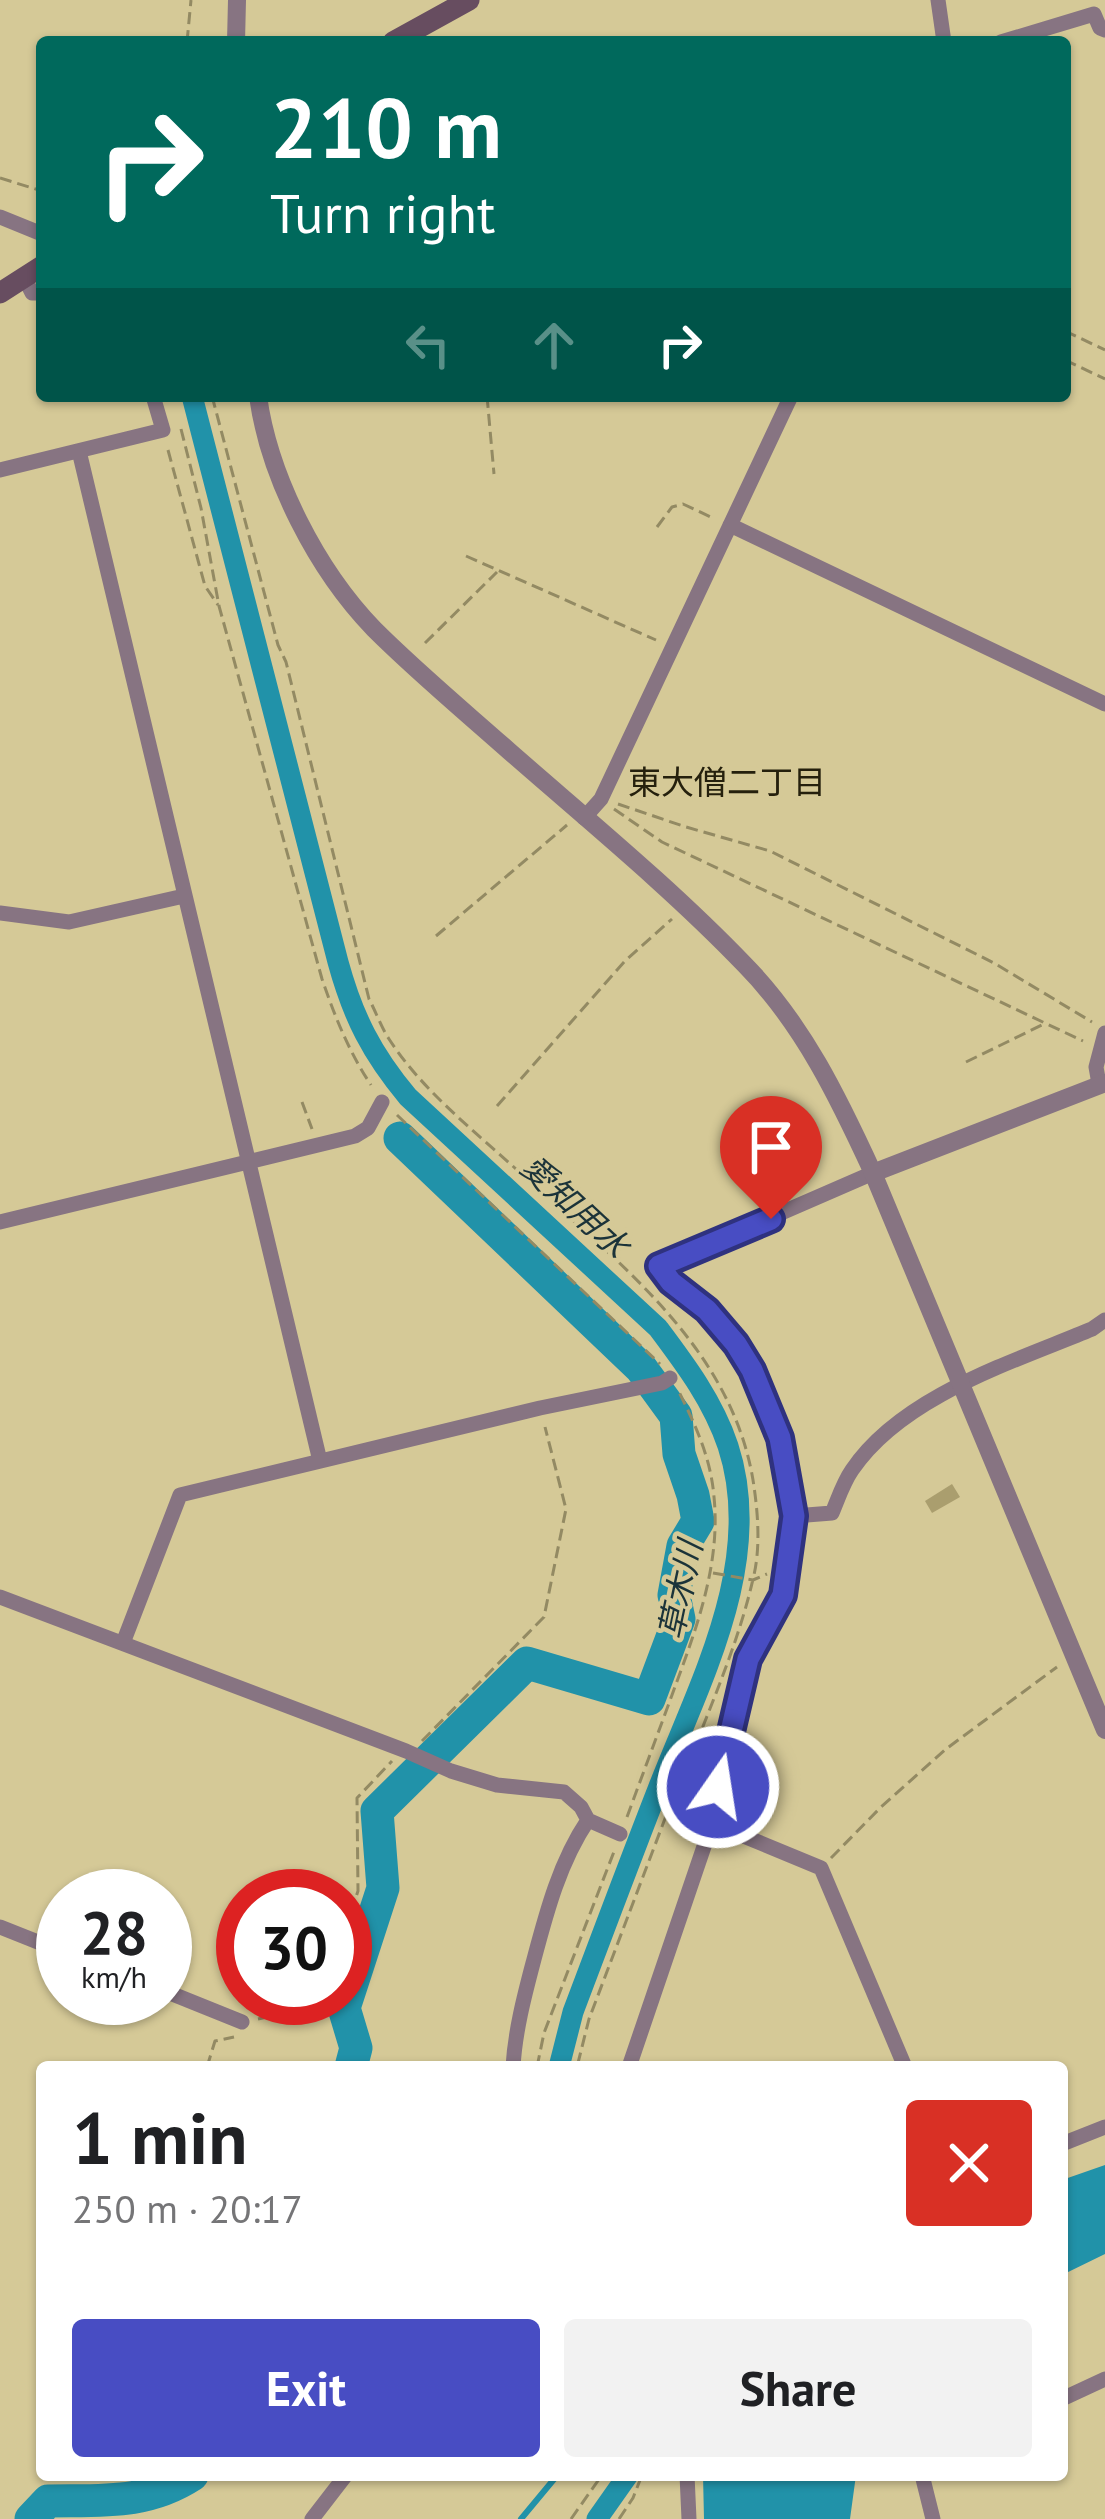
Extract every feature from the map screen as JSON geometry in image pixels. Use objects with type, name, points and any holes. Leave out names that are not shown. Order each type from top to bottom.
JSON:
[{"type":"main road","points":[[416,36],[469,0]]},
{"type":"main road","points":[[0,293],[36,280]]},
{"type":"street","points":[[236,36],[237,0]]},
{"type":"street","points":[[938,0],[943,36]]},
{"type":"street","points":[[1021,36],[1094,14],[1105,30]]},
{"type":"street","points":[[0,217],[36,232]]},
{"type":"street","points":[[0,470],[163,430],[155,402]]},
{"type":"street","points":[[259,402],[281,483],[324,567],[372,626],[686,907],[782,1007],[833,1089],[873,1173],[1105,1730]]},
{"type":"street","points":[[581,815],[602,799],[788,402]]},
{"type":"street","points":[[79,451],[320,1460]]},
{"type":"street","points":[[730,526],[1105,704]]},
{"type":"street","points":[[0,913],[69,922],[184,896]]},
{"type":"street","points":[[631,2061],[712,1823],[748,1659],[783,1595],[794,1516],[780,1438],[752,1370],[707,1310],[671,1282],[659,1266],[873,1173],[1102,1084],[1096,1067],[1104,1036]]},
{"type":"street","points":[[0,1222],[356,1136],[368,1128],[382,1102]]},
{"type":"street","points":[[794,1516],[832,1513],[849,1474],[866,1452],[933,1400],[1105,1320]]},
{"type":"street","points":[[123,1643],[180,1496],[670,1378]]},
{"type":"street","points":[[0,1597],[451,1771],[497,1785],[564,1792],[588,1820],[620,1834]]},
{"type":"street","points":[[514,2061],[521,2010],[546,1915],[565,1862],[588,1820]]},
{"type":"street","points":[[712,1823],[821,1868],[902,2061]]},
{"type":"street","points":[[0,1928],[36,1942]]},
{"type":"street","points":[[1068,2142],[1105,2127]]},
{"type":"street","points":[[1068,2396],[1105,2379]]},
{"type":"street","points":[[312,2519],[341,2481]]},
{"type":"street","points":[[687,2481],[689,2519]]},
{"type":"street","points":[[924,2481],[933,2519]]},
{"type":"path","points":[[187,36],[190,0]]},
{"type":"path","points":[[0,178],[36,189]]},
{"type":"path","points":[[1071,334],[1105,350]]},
{"type":"path","points":[[1071,363],[1105,380]]},
{"type":"path","points":[[214,402],[286,662],[369,999],[387,1036],[424,1084],[641,1285],[705,1357],[739,1425],[750,1463],[758,1535],[753,1580],[589,2019],[578,2061]]},
{"type":"path","points":[[488,402],[494,474]]},
{"type":"path","points":[[178,418],[219,606],[338,1027],[382,1102],[635,1338],[670,1378],[709,1465],[716,1528],[711,1572],[753,1580]]},
{"type":"path","points":[[163,430],[205,586],[219,606]]},
{"type":"path","points":[[657,527],[672,507],[683,504],[730,526]]},
{"type":"path","points":[[466,556],[673,647]]},
{"type":"path","points":[[425,643],[499,570]]},
{"type":"path","points":[[610,802],[770,851],[994,963],[1093,1023],[1104,1036],[1045,1023],[662,842],[615,811],[610,802]]},
{"type":"path","points":[[436,936],[581,815]]},
{"type":"path","points":[[497,1106],[625,962],[686,907]]},
{"type":"path","points":[[965,1062],[1045,1023]]},
{"type":"path","points":[[302,1102],[316,1145]]},
{"type":"path","points":[[358,1869],[357,1798],[363,1789],[544,1618],[566,1509],[541,1408]]},
{"type":"path","points":[[821,1868],[880,1807],[946,1750],[1074,1658]]},
{"type":"path","points":[[572,2519],[598,2481]]},
{"type":"path","points":[[619,2519],[640,2481]]},
{"type":"water","points":[[1105,2165],[1105,2254],[1068,2272],[1068,2178]]},
{"type":"water","points":[[703,2481],[855,2481],[850,2519],[704,2519]]},
{"type":"building","points":[[952,1484],[960,1497],[932,1513],[925,1501]]},
{"type":"waterway","name":"愛知用水","points":[[194,402],[338,962],[365,1034],[408,1097],[658,1328],[722,1429],[738,1490],[739,1534],[723,1621],[573,2012],[561,2061]]},
{"type":"waterway","name":"草木川","points":[[353,2061],[356,2048],[344,2008],[383,1888],[377,1811],[527,1663],[649,1699],[679,1619],[674,1595],[683,1546],[698,1521],[679,1454],[676,1416],[641,1368],[400,1138]]},
{"type":"waterway","name":"草木川","points":[[31,2519],[48,2501],[140,2496],[182,2481]]},
{"type":"waterway","points":[[521,2519],[553,2481]]},
{"type":"waterway","name":"愛知用水","points":[[597,2519],[624,2481]]},
{"type":"district","name":"東大僧二丁目","points":[[727,782]]},
{"type":"route","points":[[718,1787],[748,1659],[783,1595],[794,1516],[780,1438],[752,1370],[707,1310],[671,1282],[659,1266],[771,1219]]}]
